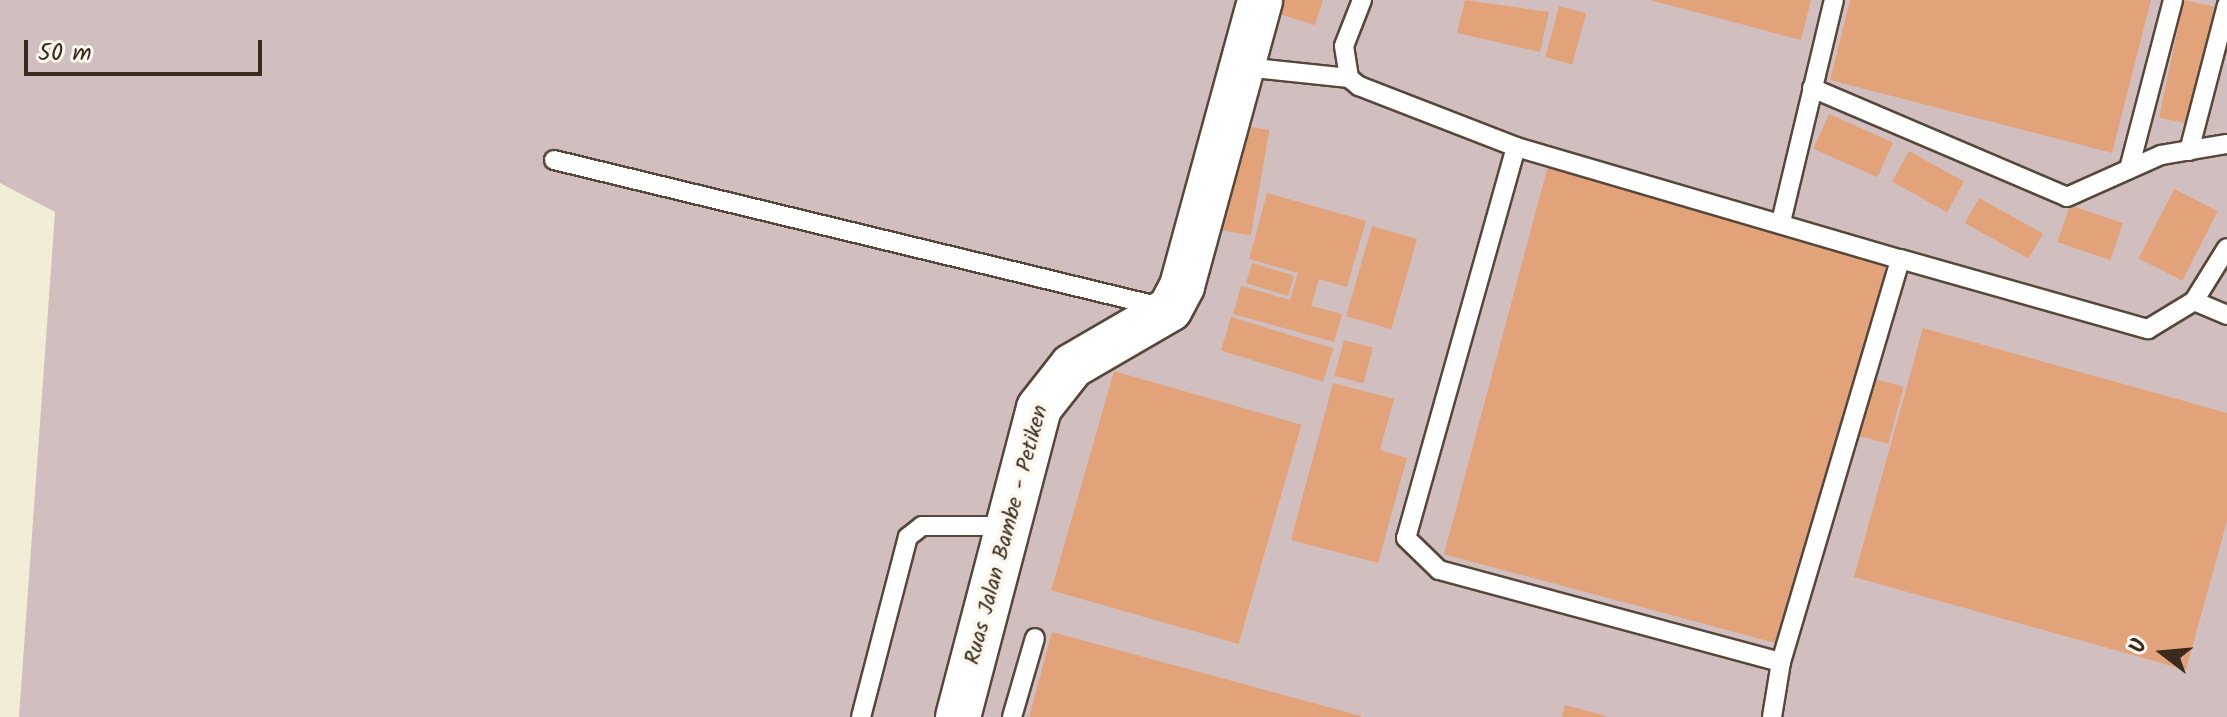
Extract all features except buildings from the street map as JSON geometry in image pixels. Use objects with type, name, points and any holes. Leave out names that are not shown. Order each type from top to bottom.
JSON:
[{"type":"main road","points":[[1170,309],[1244,67],[1260,0]]},
{"type":"main road","name":"Ruas Jalan Bambe - Petiken","points":[[958,717],[1007,526],[1047,394],[1072,366],[1170,309]]},
{"type":"lane","points":[[1349,78],[1344,46],[1362,0]]},
{"type":"lane","points":[[1781,222],[1834,0]]},
{"type":"lane","points":[[2129,169],[2173,0]]},
{"type":"lane","points":[[2189,151],[2227,5]]},
{"type":"lane","points":[[1244,67],[1349,78],[1516,147],[2148,329],[2194,301],[2227,248]]},
{"type":"lane","points":[[1812,88],[2067,197],[2129,169],[2189,151],[2227,144]]},
{"type":"lane","points":[[1516,147],[1406,538],[1439,570],[1781,662]]},
{"type":"lane","points":[[554,160],[1170,309]]},
{"type":"lane","points":[[1772,717],[1781,662],[1900,259]]},
{"type":"lane","points":[[2194,301],[2227,315]]},
{"type":"lane","points":[[861,717],[908,537],[922,526],[1007,526]]},
{"type":"lane","points":[[1012,717],[1035,638]]},
{"type":"shaded area","points":[[0,0],[2227,0],[2227,717],[19,717],[55,212],[0,183]]}]
